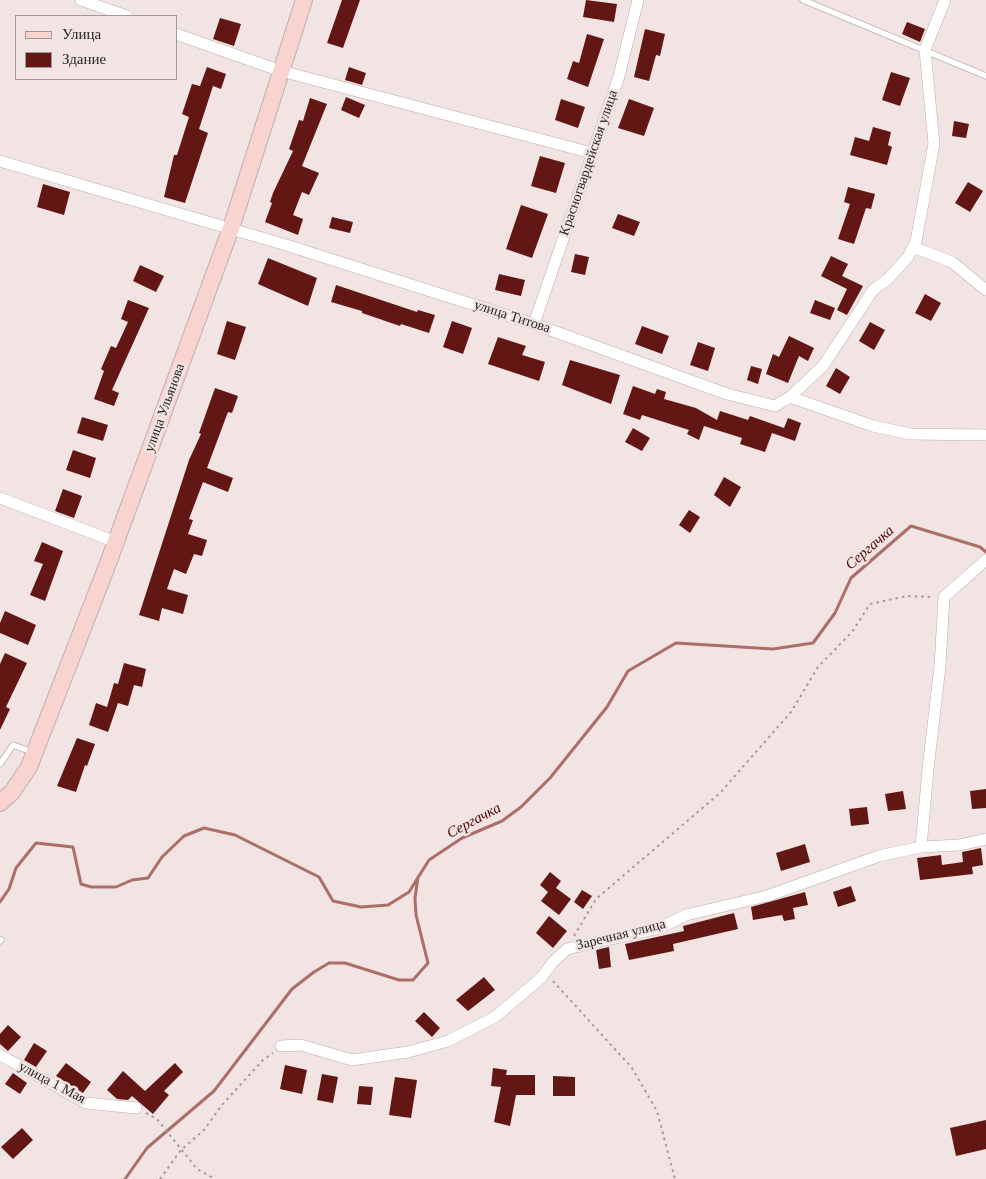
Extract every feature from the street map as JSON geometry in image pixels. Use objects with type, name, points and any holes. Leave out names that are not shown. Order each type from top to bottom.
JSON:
[{"type":"main road","name":"улица Ульянова","points":[[0,803],[12,792],[29,767],[116,542],[230,228],[304,0]]},
{"type":"street","points":[[81,0],[124,15]]},
{"type":"street","name":"Красногвардейская улица","points":[[534,324],[619,76],[638,0]]},
{"type":"street","points":[[944,0],[924,50],[934,144],[916,240],[908,257],[888,278],[873,290],[823,366],[790,397],[873,426],[910,434],[986,436]]},
{"type":"street","points":[[178,35],[281,70],[592,153]]},
{"type":"street","name":"улица Титова","points":[[0,160],[230,228],[534,324],[727,394],[775,406],[790,397]]},
{"type":"street","points":[[913,247],[952,262],[986,290]]},
{"type":"street","points":[[0,498],[116,542]]},
{"type":"street","points":[[921,847],[940,666],[944,597],[986,560]]},
{"type":"street","name":"Заречная улица","points":[[281,1046],[301,1045],[352,1060],[358,1060],[408,1052],[448,1041],[495,1017],[542,978],[567,949],[660,928],[686,915],[767,896],[879,856],[921,847],[959,845],[986,839]]},
{"type":"street","name":"улица 1 Мая","points":[[0,1055],[86,1103],[136,1108]]},
{"type":"lane","points":[[803,0],[986,76]]},
{"type":"lane","points":[[0,764],[13,745],[34,753]]},
{"type":"path","points":[[567,949],[596,899],[726,786],[791,712],[818,667],[852,632],[870,604],[906,596],[944,597]]},
{"type":"path","points":[[546,972],[632,1068],[656,1111],[675,1179]]},
{"type":"path","points":[[160,1179],[181,1150],[204,1130],[222,1105],[258,1066],[281,1046]]},
{"type":"path","points":[[136,1108],[157,1119],[197,1169],[215,1179]]},
{"type":"building","points":[[342,0],[360,0],[343,48],[327,43]]},
{"type":"building","points":[[586,0],[617,4],[614,22],[583,17]]},
{"type":"building","points":[[220,18],[241,24],[234,46],[213,39]]},
{"type":"building","points":[[907,22],[925,29],[920,42],[902,34]]},
{"type":"building","points":[[645,29],[665,34],[660,56],[656,55],[649,81],[634,77]]},
{"type":"building","points":[[587,34],[604,39],[588,87],[567,79],[573,61],[579,63]]},
{"type":"building","points":[[207,67],[226,74],[221,89],[213,86],[199,129],[208,133],[185,203],[164,197],[174,155],[177,155],[189,117],[182,114],[192,84],[200,86]]},
{"type":"building","points":[[349,67],[366,73],[362,85],[345,80]]},
{"type":"building","points":[[891,72],[910,78],[900,106],[882,100]]},
{"type":"building","points":[[346,97],[365,105],[359,118],[341,110]]},
{"type":"building","points":[[310,98],[327,104],[302,166],[319,173],[309,195],[302,192],[293,215],[303,219],[298,235],[265,222],[272,203],[270,202],[273,193],[293,151],[289,149],[299,120],[303,121]]},
{"type":"building","points":[[561,99],[585,107],[578,128],[555,120]]},
{"type":"building","points":[[629,99],[654,108],[644,136],[618,128]]},
{"type":"building","points":[[954,121],[969,124],[966,138],[952,136]]},
{"type":"building","points":[[873,127],[891,132],[888,145],[892,147],[887,165],[850,155],[855,137],[869,141]]},
{"type":"building","points":[[540,156],[565,163],[556,193],[531,186]]},
{"type":"building","points":[[968,182],[983,191],[970,212],[955,203]]},
{"type":"building","points":[[43,184],[70,192],[64,215],[37,207]]},
{"type":"building","points":[[848,187],[875,194],[871,209],[866,208],[854,244],[838,239],[850,204],[844,202]]},
{"type":"building","points":[[521,205],[548,214],[532,258],[506,249]]},
{"type":"building","points":[[618,214],[640,222],[634,236],[612,228]]},
{"type":"building","points":[[332,217],[353,222],[350,233],[329,228]]},
{"type":"building","points":[[575,254],[589,257],[585,275],[571,272]]},
{"type":"building","points":[[831,256],[848,264],[842,276],[863,286],[847,315],[837,310],[847,289],[821,276]]},
{"type":"building","points":[[268,258],[317,278],[308,306],[258,284]]},
{"type":"building","points":[[140,265],[164,276],[156,292],[133,281]]},
{"type":"building","points":[[499,274],[525,280],[521,296],[495,290]]},
{"type":"building","points":[[336,285],[417,312],[418,310],[435,315],[429,333],[401,324],[400,326],[362,313],[362,311],[331,302]]},
{"type":"building","points":[[925,294],[941,303],[931,321],[915,313]]},
{"type":"building","points":[[128,300],[149,308],[112,390],[119,393],[114,406],[94,399],[104,371],[101,369],[111,346],[116,348],[128,322],[121,319]]},
{"type":"building","points":[[815,300],[835,308],[830,320],[810,313]]},
{"type":"building","points":[[227,321],[246,327],[235,360],[217,354]]},
{"type":"building","points":[[452,321],[472,328],[463,354],[443,347]]},
{"type":"building","points":[[870,322],[885,330],[874,350],[859,341]]},
{"type":"building","points":[[642,326],[669,336],[662,354],[635,344]]},
{"type":"building","points":[[789,336],[814,348],[808,361],[799,356],[788,383],[766,374],[773,354],[779,357]]},
{"type":"building","points":[[498,337],[526,346],[522,355],[545,362],[539,381],[488,364]]},
{"type":"building","points":[[698,342],[715,348],[708,371],[690,365]]},
{"type":"building","points":[[570,360],[620,375],[611,404],[562,385]]},
{"type":"building","points":[[751,366],[762,369],[758,384],[747,380]]},
{"type":"building","points":[[836,368],[850,377],[840,394],[826,386]]},
{"type":"building","points":[[633,386],[655,394],[657,389],[666,392],[664,399],[696,408],[717,420],[720,411],[748,420],[750,416],[784,428],[788,418],[801,423],[795,441],[772,433],[765,452],[740,444],[742,438],[704,426],[699,440],[687,434],[689,430],[642,415],[640,420],[623,414]]},
{"type":"building","points":[[215,388],[238,396],[232,413],[228,412],[207,468],[233,478],[228,492],[203,482],[189,519],[193,520],[188,534],[207,540],[202,556],[194,554],[186,574],[174,569],[167,589],[188,595],[183,614],[162,608],[159,621],[139,615],[189,460],[201,434],[199,433]]},
{"type":"building","points":[[82,417],[108,425],[103,441],[77,433]]},
{"type":"building","points":[[633,428],[650,438],[642,451],[625,442]]},
{"type":"building","points":[[73,450],[96,458],[90,478],[66,470]]},
{"type":"building","points":[[724,477],[741,487],[730,507],[714,495]]},
{"type":"building","points":[[63,489],[82,496],[74,518],[55,511]]},
{"type":"building","points":[[689,510],[700,517],[690,533],[679,525]]},
{"type":"building","points":[[42,542],[63,551],[45,601],[30,595],[43,564],[34,561]]},
{"type":"building","points":[[5,611],[36,625],[28,645],[0,633],[0,623]]},
{"type":"building","points":[[5,653],[27,663],[6,707],[10,709],[0,730],[0,664]]},
{"type":"building","points":[[124,663],[146,669],[142,687],[134,685],[128,706],[118,703],[108,732],[89,725],[96,703],[107,707],[114,683],[118,684]]},
{"type":"building","points":[[77,738],[95,744],[87,766],[85,765],[76,792],[57,786]]},
{"type":"building","points":[[986,789],[986,808],[972,809],[970,791]]},
{"type":"building","points":[[903,791],[906,809],[888,811],[885,794]]},
{"type":"building","points":[[867,807],[869,824],[851,826],[849,809]]},
{"type":"building","points":[[805,844],[810,862],[781,871],[776,853]]},
{"type":"building","points":[[981,848],[983,865],[972,867],[973,874],[920,880],[917,858],[941,855],[942,865],[963,862],[962,852]]},
{"type":"building","points":[[550,872],[561,881],[556,888],[571,899],[559,915],[541,901],[548,892],[540,885]]},
{"type":"building","points":[[851,886],[856,901],[838,907],[833,892]]},
{"type":"building","points":[[582,890],[592,896],[583,909],[574,902]]},
{"type":"building","points":[[805,892],[808,905],[793,908],[795,919],[784,921],[782,915],[753,920],[751,907]]},
{"type":"building","points":[[734,913],[738,929],[673,944],[674,951],[629,960],[625,944],[684,931],[683,926]]},
{"type":"building","points":[[549,916],[567,931],[553,948],[536,933]]},
{"type":"building","points":[[609,947],[611,967],[599,969],[596,950]]},
{"type":"building","points":[[484,977],[495,990],[468,1011],[456,1000]]},
{"type":"building","points":[[424,1012],[440,1028],[432,1037],[415,1021]]},
{"type":"building","points":[[8,1025],[21,1037],[8,1051],[0,1044],[0,1034]]},
{"type":"building","points":[[34,1043],[47,1051],[36,1067],[24,1060]]},
{"type":"building","points":[[66,1063],[91,1082],[83,1093],[56,1076]]},
{"type":"building","points":[[175,1063],[183,1072],[164,1091],[169,1095],[153,1114],[132,1096],[128,1100],[117,1099],[107,1090],[123,1071],[145,1091]]},
{"type":"building","points":[[285,1065],[307,1070],[302,1094],[280,1089]]},
{"type":"building","points":[[493,1068],[507,1070],[506,1075],[535,1075],[535,1095],[516,1095],[510,1126],[494,1122],[501,1087],[491,1086]]},
{"type":"building","points":[[13,1073],[27,1083],[20,1094],[5,1084]]},
{"type":"building","points":[[322,1074],[338,1077],[333,1103],[317,1100]]},
{"type":"building","points":[[553,1076],[575,1077],[575,1096],[553,1096]]},
{"type":"building","points":[[395,1077],[417,1080],[411,1118],[389,1115]]},
{"type":"building","points":[[359,1086],[373,1087],[371,1105],[357,1104]]},
{"type":"building","points":[[986,1120],[986,1149],[956,1156],[950,1128]]},
{"type":"building","points":[[22,1128],[33,1140],[13,1159],[1,1147]]},
{"type":"waterway","name":"Сергачка","points":[[0,902],[9,889],[16,868],[36,843],[73,847],[81,884],[91,887],[116,887],[132,880],[148,878],[162,857],[184,836],[204,828],[235,835],[319,877],[333,901],[361,907],[388,905],[409,892],[429,860],[462,838],[502,821],[521,807],[550,778],[607,707],[628,671],[676,643],[773,649],[813,643],[835,613],[851,578],[911,526],[980,547],[986,552]]},
{"type":"waterway","points":[[125,1179],[147,1148],[214,1091],[292,989],[314,972],[329,963],[345,963],[399,980],[413,980],[428,963],[416,915],[415,898],[418,877]]}]
